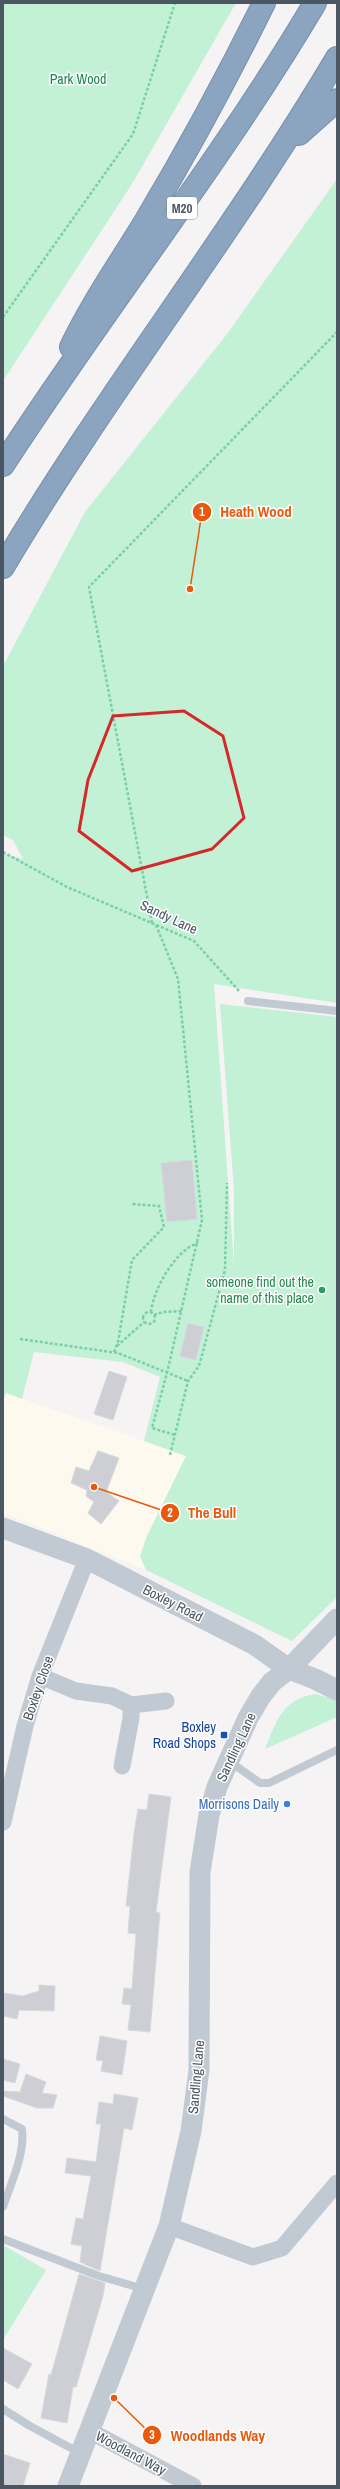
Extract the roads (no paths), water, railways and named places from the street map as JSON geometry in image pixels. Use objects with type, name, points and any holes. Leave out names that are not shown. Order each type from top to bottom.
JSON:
[{"type":"highway","name":"M20","points":[[41,406],[91,306],[186,152],[224,83],[264,3]]},
{"type":"highway","name":"M20","points":[[3,465],[41,406],[208,171],[315,3]]},
{"type":"highway","points":[[3,567],[78,447],[282,148],[337,58]]},
{"type":"highway","points":[[282,148],[337,100]]},
{"type":"street","name":"Boxley Road","points":[[3,1528],[87,1559],[256,1645],[289,1669],[315,1678],[337,1690]]},
{"type":"street","name":"Boxley Close","points":[[3,1822],[25,1726],[40,1676],[87,1559]]},
{"type":"street","name":"Sandling Lane","points":[[68,2486],[169,2226],[191,2131],[199,2070],[200,1872],[209,1815],[228,1760],[261,1696],[272,1682],[289,1669],[337,1619]]},
{"type":"street","points":[[40,1676],[76,1691],[112,1696],[131,1705],[166,1701]]},
{"type":"street","points":[[122,1766],[131,1718],[131,1705]]},
{"type":"street","points":[[169,2226],[253,2257],[282,2248],[337,2183]]},
{"type":"street","name":"Woodland Way","points":[[90,2431],[193,2486]]},
{"type":"lane","points":[[248,1001],[337,1011]]},
{"type":"lane","points":[[228,1760],[260,1783],[269,1783],[337,1750]]},
{"type":"lane","points":[[3,2119],[22,2129],[23,2138],[22,2150],[3,2207]]},
{"type":"lane","points":[[3,2239],[99,2276],[144,2289]]},
{"type":"lane","points":[[3,2409],[30,2426],[81,2454]]},
{"type":"place","name":"Heath Wood","points":[[190,589]]},
{"type":"place","name":"someone find out the name of this place","points":[[322,1290]]},
{"type":"place","name":"The Bull","points":[[94,1487]]},
{"type":"place","name":"Boxley Road Shops","points":[[224,1735]]},
{"type":"place","name":"Morrisons Daily","points":[[287,1804]]},
{"type":"place","name":"Woodlands Way","points":[[114,2398]]},
{"type":"park label","name":"Park Wood","points":[[78,79]]}]
